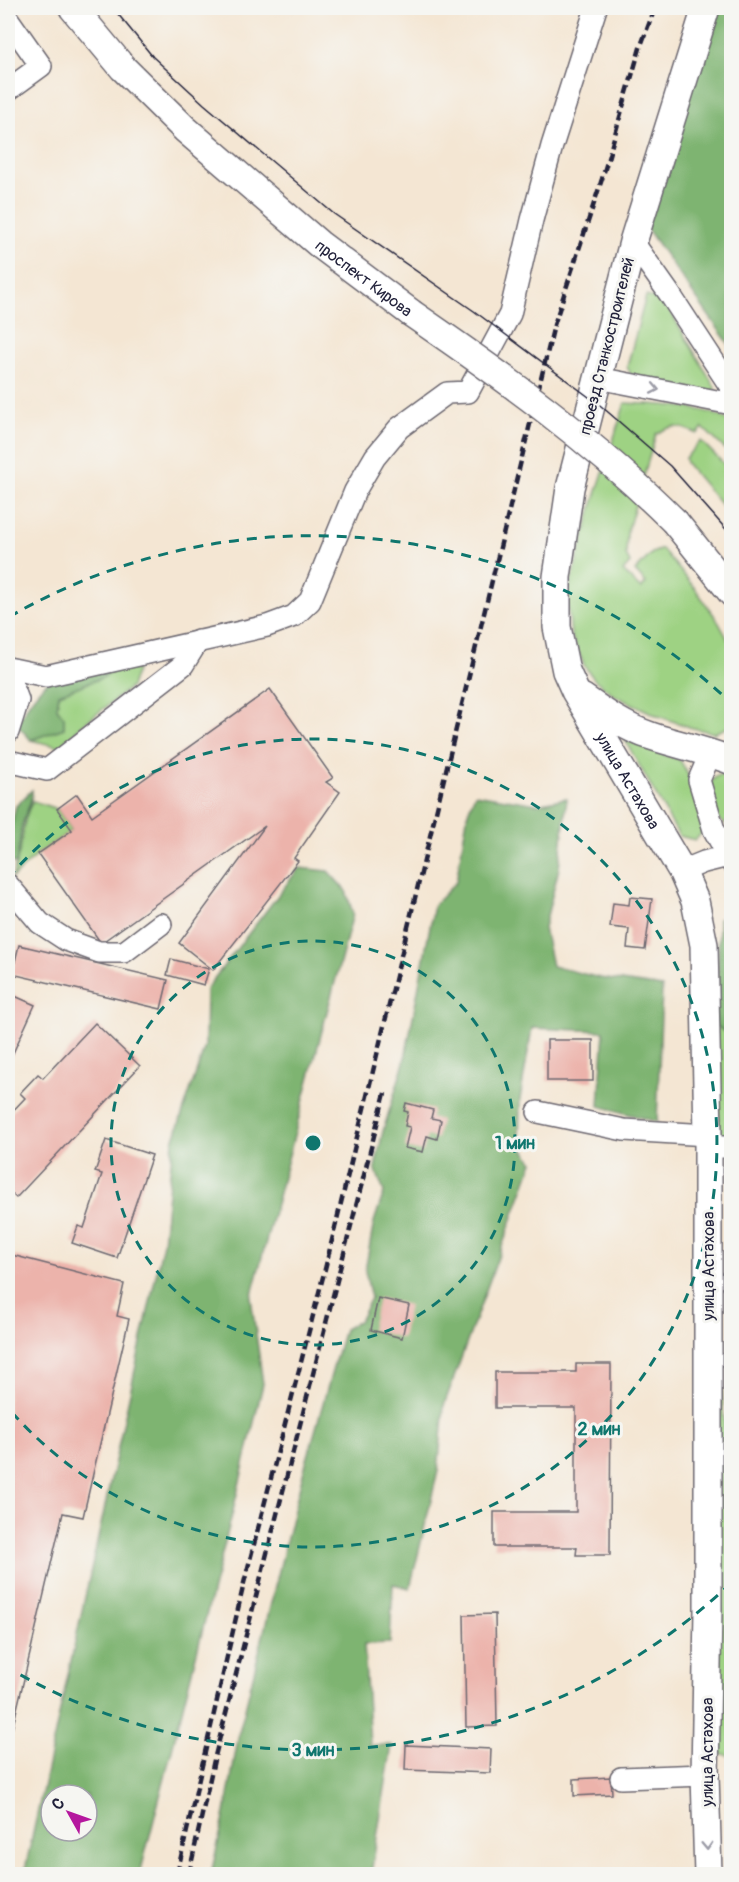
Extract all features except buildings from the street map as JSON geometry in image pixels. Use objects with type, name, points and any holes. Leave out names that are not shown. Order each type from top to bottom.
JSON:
[{"type":"main road","name":"проспект Кирова","points":[[73,8],[123,68],[185,129],[319,244],[411,313],[500,374],[639,486],[675,522],[732,593]]},
{"type":"main road","name":"проезд Станкостроителей","points":[[574,691],[566,671],[557,627],[557,578],[570,488],[633,242],[706,8]]},
{"type":"main road","points":[[574,691],[609,716],[649,736],[725,753]]},
{"type":"main road","name":"улица Астахова","points":[[574,691],[681,871],[695,901],[704,945],[716,1143],[705,1775],[708,1875]]},
{"type":"street","points":[[8,668],[46,676],[267,626],[294,616],[310,601],[355,491],[375,457],[399,428],[447,393],[468,392],[510,314],[543,178],[596,8]]},
{"type":"street","points":[[8,19],[41,66],[8,90]]},
{"type":"street","points":[[633,242],[732,388]]},
{"type":"street","points":[[598,378],[732,404]]},
{"type":"street","points":[[8,761],[46,770],[183,665],[198,641]]},
{"type":"street","points":[[8,674],[18,700],[8,732]]},
{"type":"street","points":[[681,871],[704,862],[730,858],[714,830],[699,780],[725,753]]},
{"type":"street","points":[[8,885],[40,922],[66,940],[99,952],[124,952],[161,924]]},
{"type":"street","points":[[538,1112],[624,1130],[716,1143]]},
{"type":"street","points":[[621,1778],[705,1775]]},
{"type":"green space","points":[[720,8],[731,8],[731,347],[642,222],[682,107]]},
{"type":"green space","points":[[646,296],[664,301],[715,387],[714,393],[633,378],[627,367]]},
{"type":"green space","points":[[625,403],[694,409],[720,416],[731,422],[731,455],[703,428],[697,434],[676,427],[656,434],[627,533],[626,555],[630,563],[623,571],[641,589],[646,583],[635,571],[652,553],[662,549],[716,618],[731,645],[731,726],[714,733],[658,716],[616,696],[595,680],[585,667],[571,635],[567,596]]},
{"type":"green space","points":[[701,441],[726,466],[731,461],[731,517],[686,463],[685,458]]},
{"type":"green space","points":[[117,665],[137,669],[131,687],[80,727],[60,747],[31,740],[64,728],[64,717],[57,708],[59,694]]},
{"type":"green space","points":[[117,665],[104,677],[59,694],[57,708],[64,717],[64,728],[31,740],[17,725],[33,697],[50,680],[71,673]]},
{"type":"green space","points":[[625,740],[680,760],[696,790],[703,812],[704,823],[701,833],[695,840],[679,836]]},
{"type":"green space","points":[[731,770],[731,828],[710,813],[706,789],[715,777]]},
{"type":"green space","points":[[32,790],[22,826],[16,864],[8,861],[8,838],[16,806]]},
{"type":"green space","points":[[475,794],[537,804],[567,798],[559,868],[544,928],[552,966],[600,978],[662,987],[657,1122],[599,1106],[604,1031],[532,1028],[520,1099],[519,1143],[533,1162],[444,1405],[438,1471],[410,1588],[393,1584],[390,1643],[364,1644],[370,1745],[392,1745],[371,1874],[211,1874],[225,1813],[239,1733],[301,1481],[344,1329],[359,1321],[371,1298],[365,1271],[374,1222],[384,1192],[375,1168],[383,1131],[405,1059],[434,905],[456,882],[468,812]]},
{"type":"green space","points":[[33,801],[57,809],[72,830],[38,854],[12,878],[26,817]]},
{"type":"green space","points":[[299,868],[328,871],[346,891],[353,914],[251,1298],[263,1384],[232,1515],[140,1874],[24,1874],[39,1806],[39,1843],[99,1843],[99,1783],[44,1783],[163,1243],[173,1142],[205,1046],[206,989]]},
{"type":"green space","points":[[731,914],[731,1035],[714,1025],[718,981],[719,919]]},
{"type":"green space","points":[[714,1025],[731,1035],[731,1138],[720,1138]]},
{"type":"green space","points":[[717,1326],[725,1435],[732,1435],[732,1753],[729,1756],[719,1753]]},
{"type":"tram line","points":[[113,8],[153,57],[204,104],[334,214],[474,311],[601,406],[670,466],[732,536]]},
{"type":"railway","points":[[177,1874],[244,1583],[325,1269],[554,325],[602,179],[640,48],[655,8]]},
{"type":"railway","points":[[189,1874],[214,1760],[385,1093]]}]
